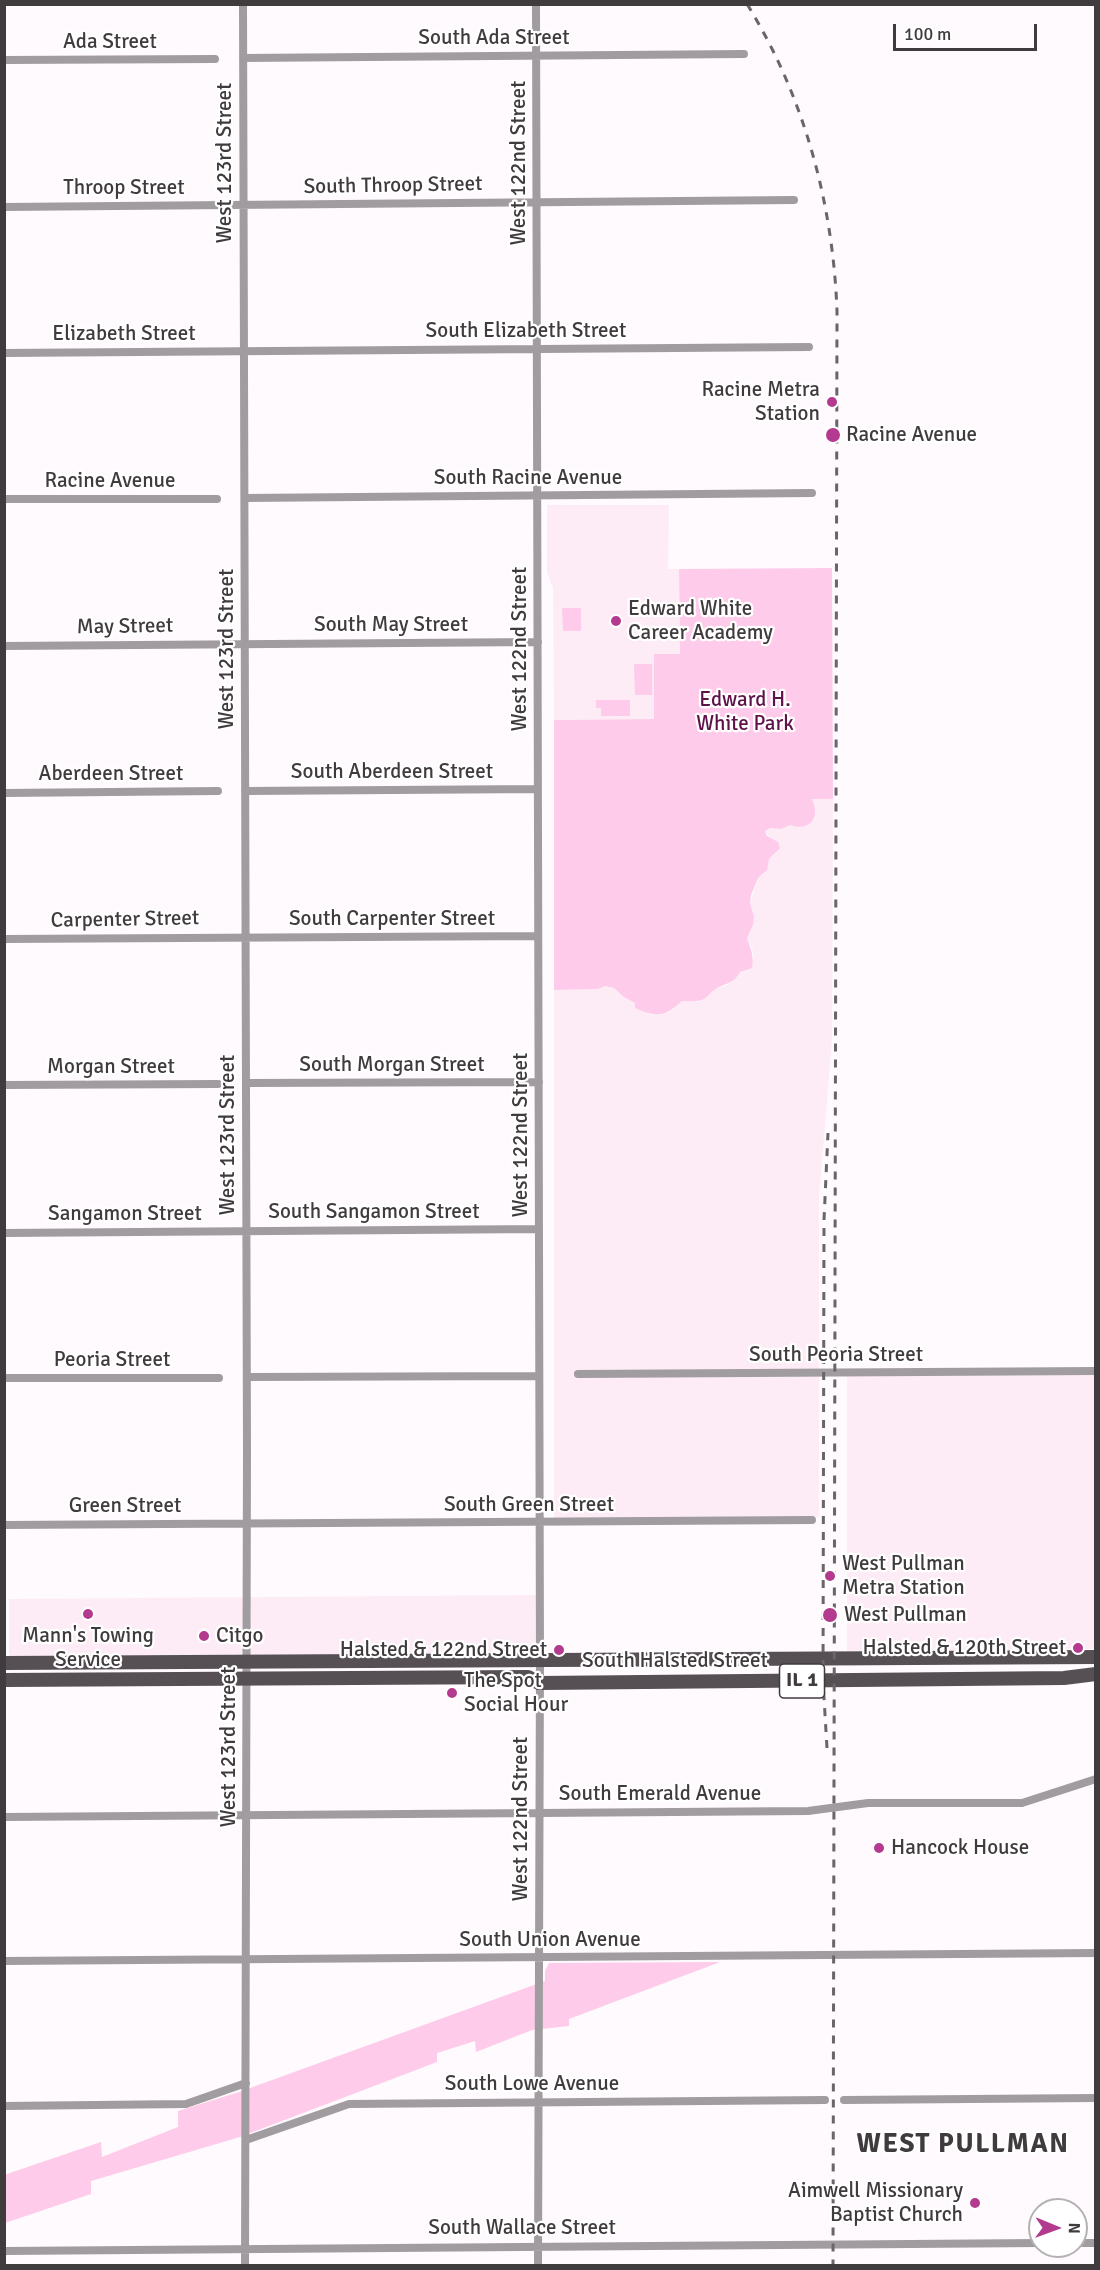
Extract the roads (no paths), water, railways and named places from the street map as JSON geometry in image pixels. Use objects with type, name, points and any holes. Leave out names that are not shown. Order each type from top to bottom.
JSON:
[{"type":"main road","name":"South Halsted Street","points":[[4,1663],[1095,1658]]},
{"type":"main road","name":"South Halsted Street","points":[[4,1680],[528,1677],[539,1683],[1064,1678],[1095,1674]]},
{"type":"street","name":"West 123rd Street","points":[[243,4],[247,1377],[245,2265]]},
{"type":"street","name":"West 122nd Street","points":[[536,4],[540,1662],[538,2265]]},
{"type":"street","name":"South Ada Street","points":[[243,58],[744,54]]},
{"type":"street","name":"Ada Street","points":[[4,60],[215,59]]},
{"type":"street","name":"South Throop Street","points":[[243,206],[794,200]]},
{"type":"street","name":"Throop Street","points":[[4,207],[243,206]]},
{"type":"street","name":"South Elizabeth Street","points":[[244,351],[809,347]]},
{"type":"street","name":"Elizabeth Street","points":[[4,353],[244,351]]},
{"type":"street","name":"South Racine Avenue","points":[[244,498],[812,493]]},
{"type":"street","name":"Racine Avenue","points":[[4,499],[217,499]]},
{"type":"street","name":"South May Street","points":[[245,644],[538,642]]},
{"type":"street","name":"May Street","points":[[4,646],[245,644]]},
{"type":"street","name":"South Aberdeen Street","points":[[246,791],[538,789]]},
{"type":"street","name":"Aberdeen Street","points":[[4,793],[218,791]]},
{"type":"street","name":"South Carpenter Street","points":[[245,937],[538,936]]},
{"type":"street","name":"Carpenter Street","points":[[4,939],[245,937]]},
{"type":"street","name":"South Morgan Street","points":[[246,1083],[538,1082]]},
{"type":"street","name":"Morgan Street","points":[[4,1086],[218,1084]]},
{"type":"street","name":"South Sangamon Street","points":[[246,1231],[539,1229]]},
{"type":"street","name":"Sangamon Street","points":[[4,1233],[246,1231]]},
{"type":"street","name":"South Peoria Street","points":[[578,1374],[1095,1371]]},
{"type":"street","points":[[247,1377],[539,1376]]},
{"type":"street","name":"Peoria Street","points":[[4,1378],[219,1378]]},
{"type":"street","name":"South Green Street","points":[[247,1524],[812,1520]]},
{"type":"street","name":"Green Street","points":[[4,1525],[247,1524]]},
{"type":"street","name":"South Emerald Avenue","points":[[4,1817],[808,1811],[868,1803],[1022,1803],[1095,1779]]},
{"type":"street","name":"South Union Avenue","points":[[4,1961],[1095,1953]]},
{"type":"street","points":[[4,2106],[186,2104],[246,2083]]},
{"type":"street","points":[[844,2100],[1095,2098]]},
{"type":"street","name":"South Lowe Avenue","points":[[246,2140],[349,2103],[825,2100]]},
{"type":"street","name":"South Wallace Street","points":[[4,2251],[1028,2243]]},
{"type":"railway","points":[[747,4],[785,76],[812,152],[829,230],[837,311],[833,2266]]},
{"type":"railway","points":[[827,1748],[823,1681],[824,1220],[828,1133]]},
{"type":"place","name":"Racine Metra Station","points":[[832,402]]},
{"type":"place","name":"Racine Avenue","points":[[833,435]]},
{"type":"place","name":"Edward White Career Academy","points":[[616,621]]},
{"type":"place","name":"West Pullman Metra Station","points":[[830,1576]]},
{"type":"place","name":"Mann's Towing Service","points":[[88,1614]]},
{"type":"place","name":"West Pullman","points":[[830,1615]]},
{"type":"place","name":"Citgo","points":[[204,1636]]},
{"type":"place","name":"Halsted & 120th Street","points":[[1078,1648]]},
{"type":"place","name":"Halsted & 122nd Street","points":[[559,1650]]},
{"type":"place","name":"The Spot Social Hour","points":[[452,1693]]},
{"type":"place","name":"Hancock House","points":[[879,1848]]},
{"type":"place","name":"Aimwell Missionary Baptist Church","points":[[975,2203]]},
{"type":"district","name":"WEST PULLMAN","points":[[963,2145]]},
{"type":"park label","name":"Edward H. White Park","points":[[745,712]]}]
